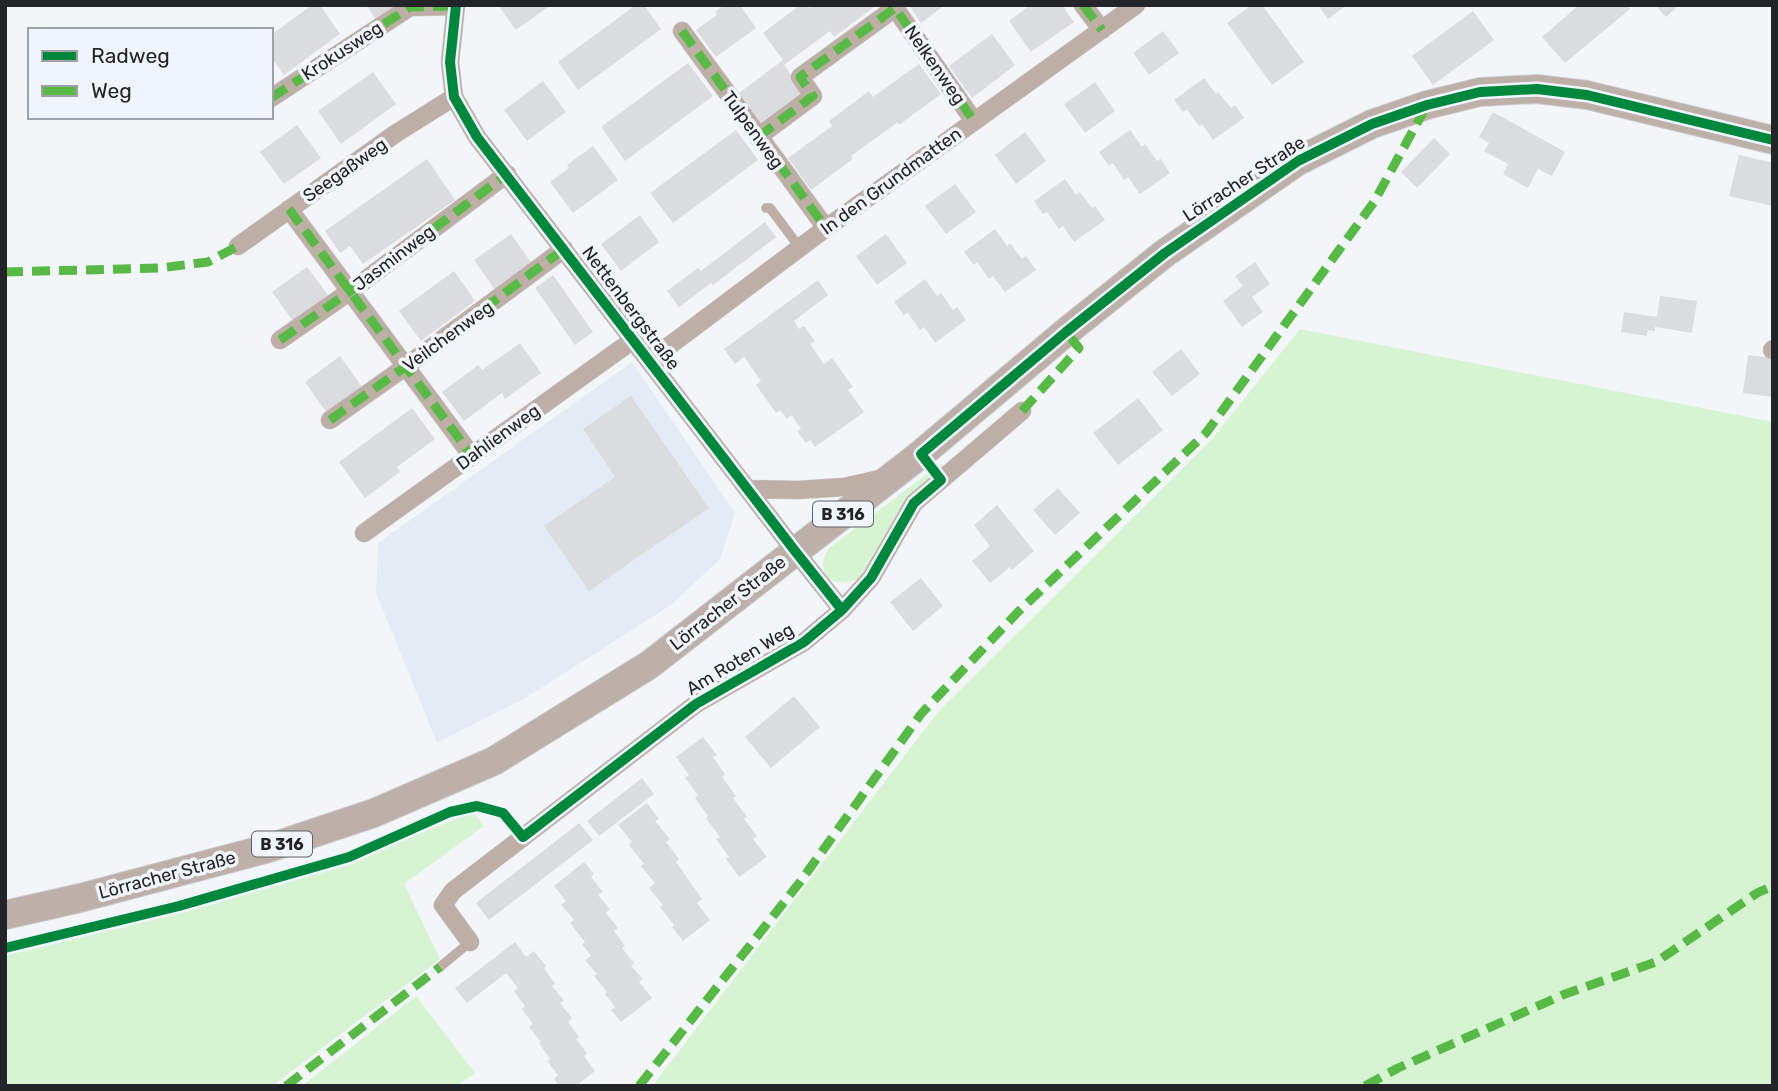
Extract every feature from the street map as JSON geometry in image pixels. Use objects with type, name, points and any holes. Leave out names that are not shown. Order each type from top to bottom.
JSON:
[{"type":"main road","name":"Lörracher Straße","points":[[5,915],[269,848],[374,813],[494,761],[649,665],[921,454],[1165,253],[1298,161],[1372,124],[1427,105],[1480,92],[1537,89],[1587,95],[1773,140]]},
{"type":"street","points":[[1083,5],[1102,30]]},
{"type":"street","name":"In den Grundmatten","points":[[649,361],[826,228],[1136,5]]},
{"type":"street","name":"Nettenbergstraße","points":[[456,6],[450,62],[454,97],[477,137],[842,610]]},
{"type":"street","name":"Krokusweg","points":[[273,97],[410,7],[456,6]]},
{"type":"street","name":"Nelkenweg","points":[[758,137],[813,96],[800,77],[895,8],[974,121]]},
{"type":"street","name":"Tulpenweg","points":[[682,31],[826,228]]},
{"type":"street","name":"Seegaßweg","points":[[238,246],[395,134],[454,97]]},
{"type":"street","name":"Jasminweg","points":[[280,340],[507,174]]},
{"type":"street","points":[[289,209],[472,456]]},
{"type":"street","name":"Veilchenweg","points":[[330,420],[564,249]]},
{"type":"street","name":"Dahlienweg","points":[[364,533],[633,340]]},
{"type":"street","name":"Am Roten Weg","points":[[470,942],[443,905],[453,891],[696,704],[804,642],[842,610],[871,578],[914,503],[1022,411]]},
{"type":"street","points":[[748,489],[844,487],[891,477]]},
{"type":"lane","points":[[766,208],[770,208],[800,248]]},
{"type":"lane","points":[[440,967],[470,942]]},
{"type":"shaded area","points":[[632,362],[735,513],[720,559],[671,605],[524,699],[437,743],[376,593],[378,543]]},
{"type":"green space","points":[[1300,329],[1773,422],[1773,1086],[652,1086],[938,712],[1211,440]]},
{"type":"green space","points":[[928,473],[931,478],[905,500],[860,578],[843,583],[828,577],[823,564],[828,549]]},
{"type":"green space","points":[[473,812],[484,826],[404,884],[440,959],[272,1086],[5,1086],[5,952],[176,911],[348,862]]},
{"type":"green space","points":[[416,996],[475,1073],[457,1086],[302,1086]]},
{"type":"building","points":[[312,5],[320,5],[340,34],[284,75],[273,60],[273,34]]},
{"type":"building","points":[[366,5],[396,5],[376,20]]},
{"type":"building","points":[[498,5],[551,5],[516,30]]},
{"type":"building","points":[[636,5],[644,5],[661,29],[578,90],[558,62]]},
{"type":"building","points":[[724,5],[740,5],[756,28],[716,57],[696,30],[717,15],[715,12]]},
{"type":"building","points":[[800,5],[807,5],[809,8],[814,5],[877,5],[834,37],[830,31],[784,65],[804,94],[762,125],[739,93],[783,60],[763,33]]},
{"type":"building","points":[[909,5],[945,5],[921,23]]},
{"type":"building","points":[[1030,5],[1062,5],[1074,22],[1031,52],[1009,21]]},
{"type":"building","points":[[1252,5],[1262,5],[1304,62],[1272,85],[1227,23]]},
{"type":"building","points":[[1318,5],[1347,5],[1328,19]]},
{"type":"building","points":[[1579,5],[1627,5],[1630,9],[1565,63],[1542,37]]},
{"type":"building","points":[[1655,5],[1679,5],[1666,17]]},
{"type":"building","points":[[1473,11],[1494,40],[1433,85],[1412,56]]},
{"type":"building","points":[[1163,31],[1179,53],[1149,75],[1133,53]]},
{"type":"building","points":[[992,34],[1015,65],[972,98],[949,66]]},
{"type":"building","points":[[688,63],[713,96],[625,161],[601,127]]},
{"type":"building","points":[[919,64],[941,94],[851,156],[853,159],[811,190],[788,158],[832,126],[829,121],[869,91],[873,97]]},
{"type":"building","points":[[373,72],[396,104],[341,144],[318,111]]},
{"type":"building","points":[[1204,78],[1231,108],[1235,105],[1244,118],[1213,140],[1202,124],[1199,126],[1187,110],[1183,112],[1174,100]]},
{"type":"building","points":[[543,81],[566,112],[527,141],[504,110]]},
{"type":"building","points":[[1095,82],[1115,111],[1085,133],[1064,104]]},
{"type":"building","points":[[1493,112],[1565,152],[1552,176],[1538,169],[1528,188],[1503,174],[1508,164],[1484,151],[1489,143],[1479,137]]},
{"type":"building","points":[[297,125],[321,158],[284,184],[260,152]]},
{"type":"building","points":[[736,130],[758,160],[673,223],[650,193]]},
{"type":"building","points":[[1130,130],[1142,147],[1145,144],[1157,161],[1161,159],[1170,173],[1140,194],[1128,177],[1124,180],[1113,163],[1109,166],[1099,152]]},
{"type":"building","points":[[1025,132],[1046,161],[1016,184],[995,155]]},
{"type":"building","points":[[1434,138],[1450,154],[1417,188],[1401,172]]},
{"type":"building","points":[[593,146],[618,180],[573,213],[550,182],[569,168],[567,165]]},
{"type":"building","points":[[1739,155],[1773,163],[1773,206],[1729,196]]},
{"type":"building","points":[[427,159],[455,200],[363,264],[350,246],[340,253],[325,231]]},
{"type":"building","points":[[1065,179],[1076,195],[1080,192],[1105,220],[1074,242],[1063,226],[1059,229],[1047,212],[1043,214],[1034,201]]},
{"type":"building","points":[[955,184],[976,212],[946,234],[925,206]]},
{"type":"building","points":[[640,215],[659,242],[621,271],[601,244]]},
{"type":"building","points":[[765,222],[776,237],[679,307],[667,291],[698,268],[701,271]]},
{"type":"building","points":[[995,229],[1007,246],[1010,243],[1022,259],[1026,256],[1036,270],[1005,292],[993,276],[989,279],[977,262],[974,265],[964,252]]},
{"type":"building","points":[[511,234],[533,265],[496,291],[474,260]]},
{"type":"building","points":[[886,234],[907,263],[877,285],[856,256]]},
{"type":"building","points":[[1255,262],[1270,284],[1252,297],[1263,312],[1242,327],[1223,301],[1243,286],[1235,276]]},
{"type":"building","points":[[307,267],[328,295],[293,321],[272,292]]},
{"type":"building","points":[[454,271],[475,301],[421,341],[399,311]]},
{"type":"building","points":[[553,275],[593,332],[575,345],[535,288]]},
{"type":"building","points":[[925,279],[937,296],[941,293],[953,310],[957,307],[966,320],[935,343],[924,327],[920,330],[908,313],[904,315],[894,302]]},
{"type":"building","points":[[818,280],[828,295],[794,321],[799,329],[804,326],[815,341],[810,344],[824,364],[832,358],[853,387],[848,390],[864,412],[815,447],[810,440],[806,443],[797,431],[801,429],[792,415],[787,419],[780,410],[776,413],[756,385],[761,381],[744,357],[735,364],[724,349]]},
{"type":"building","points":[[1660,296],[1697,301],[1692,333],[1655,327],[1655,331],[1648,330],[1647,336],[1621,332],[1624,312],[1657,317]]},
{"type":"building","points":[[520,343],[541,373],[505,399],[502,393],[464,421],[442,392],[478,365],[482,370]]},
{"type":"building","points":[[1181,349],[1200,374],[1172,396],[1152,372]]},
{"type":"building","points":[[1748,355],[1773,358],[1773,397],[1743,393]]},
{"type":"building","points":[[340,356],[362,387],[327,413],[305,382]]},
{"type":"building","points":[[631,396],[709,508],[589,591],[544,526],[615,477],[583,429]]},
{"type":"building","points":[[1138,398],[1163,430],[1118,465],[1093,433]]},
{"type":"building","points":[[412,408],[435,439],[397,467],[400,472],[365,498],[339,462]]},
{"type":"building","points":[[1058,488],[1080,513],[1055,535],[1033,510]]},
{"type":"building","points":[[997,505],[1034,551],[1012,570],[1010,567],[990,583],[972,561],[990,546],[974,525]]},
{"type":"building","points":[[921,578],[943,606],[913,631],[890,602]]},
{"type":"building","points":[[794,696],[820,727],[771,768],[745,737]]},
{"type":"building","points":[[703,737],[717,755],[713,757],[725,774],[722,777],[747,817],[744,819],[757,836],[753,839],[767,857],[739,877],[716,839],[720,837],[695,798],[698,795],[685,778],[689,775],[676,757]]},
{"type":"building","points":[[642,778],[654,794],[599,836],[587,821]]},
{"type":"building","points":[[647,803],[659,819],[655,821],[670,839],[666,842],[679,859],[676,862],[702,899],[697,903],[710,920],[683,941],[660,907],[663,905],[649,888],[655,883],[629,845],[632,842],[618,825]]},
{"type":"building","points":[[579,823],[593,840],[489,920],[476,903]]},
{"type":"building","points":[[584,862],[594,874],[591,877],[603,892],[598,895],[610,909],[606,913],[618,928],[614,931],[625,946],[622,948],[634,963],[631,966],[643,979],[639,982],[652,998],[621,1022],[611,1010],[615,1007],[605,994],[607,992],[594,976],[597,974],[585,960],[591,956],[582,944],[585,942],[570,923],[574,920],[561,905],[566,901],[554,886]]},
{"type":"building","points":[[515,942],[526,957],[534,951],[546,966],[544,968],[555,984],[552,986],[564,1001],[560,1003],[572,1018],[568,1022],[587,1053],[584,1056],[595,1071],[576,1086],[559,1086],[554,1079],[558,1075],[547,1061],[550,1059],[539,1043],[541,1042],[529,1027],[533,1024],[514,991],[518,988],[506,973],[467,1003],[455,988]]},
{"type":"marked path","points":[[1083,5],[1102,30]]},
{"type":"marked path","points":[[273,97],[410,7],[456,6]]},
{"type":"marked path","points":[[758,137],[813,96],[800,77],[895,8],[974,121]]},
{"type":"marked path","points":[[682,31],[826,228]]},
{"type":"marked path","points":[[639,1086],[800,882],[921,714],[1017,613],[1206,433],[1374,202],[1427,105]]},
{"type":"marked path","points":[[280,340],[507,174]]},
{"type":"marked path","points":[[289,209],[472,456]]},
{"type":"marked path","points":[[5,272],[160,268],[208,262],[238,246]]},
{"type":"marked path","points":[[330,420],[564,249]]},
{"type":"marked path","points":[[1022,411],[1079,348],[1066,332]]},
{"type":"marked path","points":[[1365,1086],[1398,1068],[1565,994],[1656,962],[1757,893],[1773,886]]},
{"type":"marked path","points":[[286,1086],[440,967]]},
{"type":"cycle path","points":[[456,5],[450,62],[454,97],[477,137],[842,610]]},
{"type":"cycle path","points":[[5,948],[179,906],[349,857],[450,812],[477,806],[503,813],[523,837],[696,704],[804,642],[842,610],[871,578],[914,503],[941,480],[921,454],[1066,332],[1165,253],[1298,161],[1372,124],[1427,105],[1480,92],[1537,89],[1587,95],[1773,140]]}]
